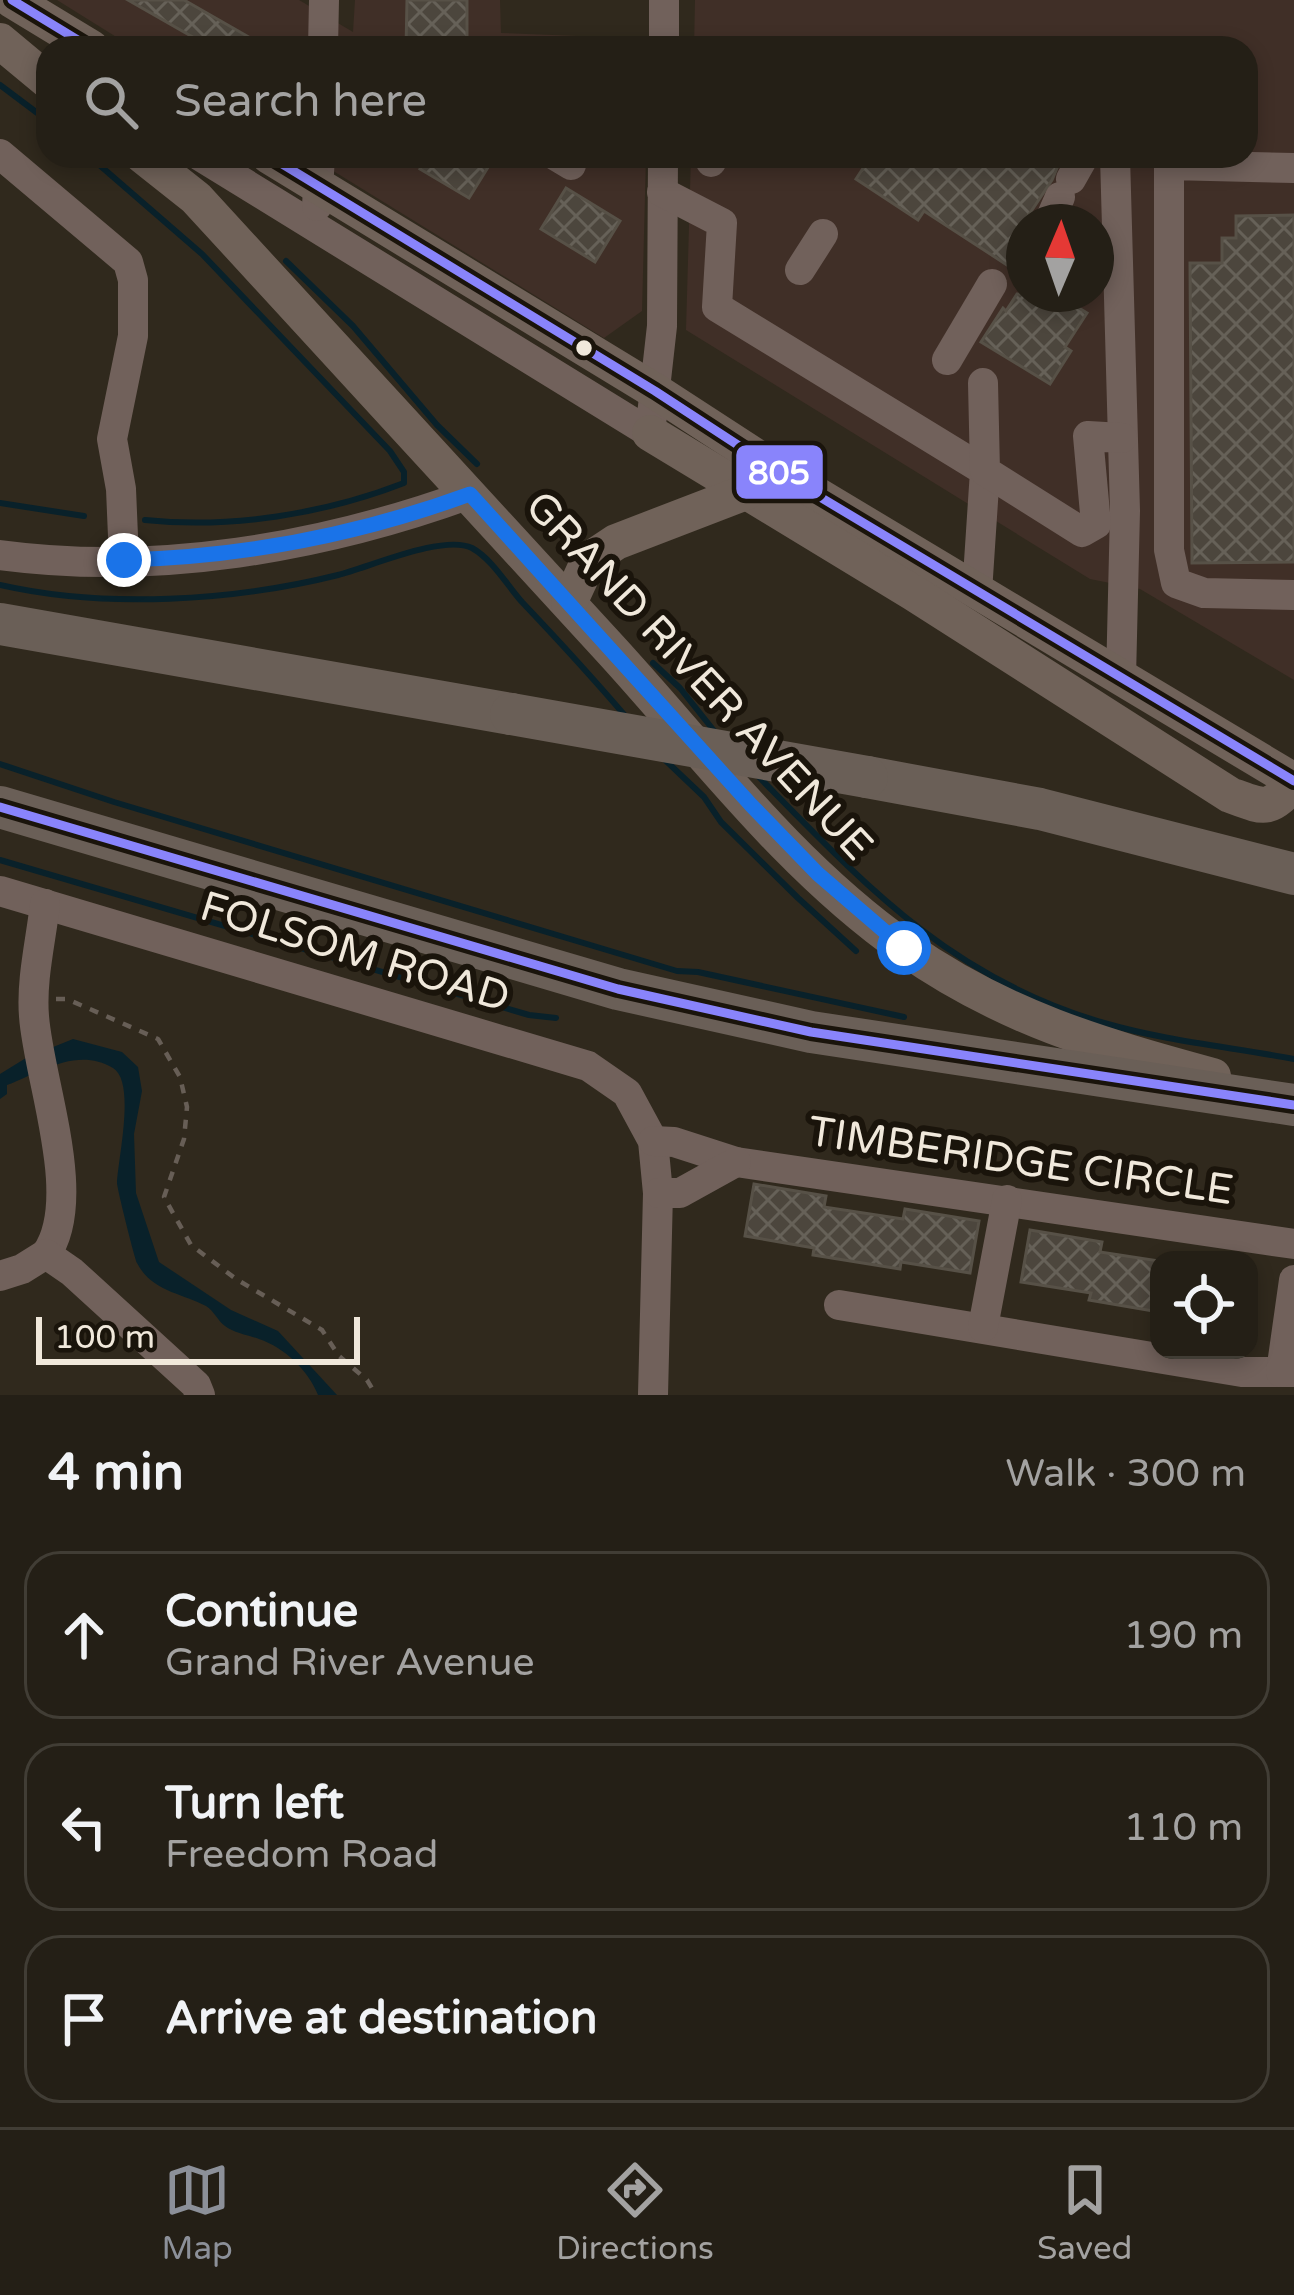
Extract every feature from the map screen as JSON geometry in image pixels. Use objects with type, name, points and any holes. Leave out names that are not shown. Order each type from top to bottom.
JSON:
[{"type":"highway","points":[[0,624],[1040,809],[1294,874]]},
{"type":"highway","points":[[0,807],[618,989],[812,1033],[1294,1102]]},
{"type":"main road","points":[[12,0],[71,36]]},
{"type":"main road","points":[[0,41],[36,71]]},
{"type":"main road","name":"GRAND RIVER AVENUE","points":[[158,168],[196,198],[818,874],[904,948],[1013,1012],[1058,1031],[1294,1102]]},
{"type":"main road","points":[[320,171],[790,479],[1294,782],[1277,802],[1262,807],[1230,795],[912,592],[650,433]]},
{"type":"main road","points":[[568,603],[589,560],[616,542],[746,493],[761,482],[790,479]]},
{"type":"main road","points":[[912,592],[967,586]]},
{"type":"street","points":[[323,36],[324,0]]},
{"type":"street","points":[[664,0],[664,36]]},
{"type":"street","points":[[0,154],[128,262],[133,280],[133,336],[112,440],[121,489],[124,560]]},
{"type":"street","points":[[1258,167],[1294,168]]},
{"type":"street","points":[[220,168],[650,433],[662,326],[663,168]]},
{"type":"street","points":[[1112,204],[1114,168]]},
{"type":"street","points":[[1169,168],[1168,550],[1177,584],[1204,593],[1294,595]]},
{"type":"street","points":[[316,224],[320,171]]},
{"type":"street","points":[[662,193],[722,223],[716,307],[1082,532],[1096,524],[1088,436],[1122,438]]},
{"type":"street","points":[[800,269],[823,234]]},
{"type":"street","points":[[947,360],[992,284]]},
{"type":"street","points":[[1109,312],[1122,438],[1121,678]]},
{"type":"street","points":[[967,586],[985,471],[983,383]]},
{"type":"street","points":[[0,555],[124,560],[253,551],[338,534],[470,494]]},
{"type":"street","name":"FOLSOM ROAD","points":[[0,891],[588,1066],[627,1093],[653,1141]]},
{"type":"street","points":[[0,1276],[46,1254],[56,1240],[60,1214],[48,1082],[34,1001],[45,904]]},
{"type":"street","points":[[653,1141],[658,1193],[653,1395]]},
{"type":"street","name":"TIMBERIDGE CIRCLE","points":[[653,1141],[674,1142],[736,1162],[1294,1244]]},
{"type":"street","points":[[658,1193],[680,1193],[736,1162]]},
{"type":"street","points":[[983,1327],[1006,1200]]},
{"type":"street","points":[[46,1254],[196,1385],[200,1395]]},
{"type":"street","points":[[839,1305],[1242,1372],[1287,1372],[1294,1280]]},
{"type":"path","points":[[67,999],[158,1039],[180,1077],[187,1107],[184,1139],[164,1197],[191,1245],[236,1279],[322,1330],[339,1355],[368,1379],[376,1395]]},
{"type":"shaded area","points":[[57,0],[299,0],[353,32],[355,0],[500,0],[501,33],[578,36],[115,36]]},
{"type":"shaded area","points":[[695,0],[1294,0],[1294,680],[1140,589],[1090,579],[686,330],[691,168],[1258,168],[1258,36],[694,36]]},
{"type":"shaded area","points":[[328,168],[646,168],[642,311],[604,338]]},
{"type":"water","points":[[73,1039],[122,1052],[138,1067],[142,1091],[134,1134],[136,1193],[159,1262],[231,1310],[278,1331],[337,1395],[318,1395],[286,1354],[229,1328],[206,1306],[159,1286],[143,1273],[117,1183],[125,1104],[120,1076],[113,1068],[86,1060],[58,1064],[7,1085],[7,1094],[0,1099],[0,1074]]},
{"type":"building","points":[[128,0],[184,0],[247,36],[191,36]]},
{"type":"building","points":[[407,0],[467,0],[467,36],[406,36]]},
{"type":"building","points":[[421,168],[488,168],[469,198]]},
{"type":"building","points":[[863,168],[1057,168],[1036,204],[1006,204],[1006,264],[924,211],[918,220],[856,179]]},
{"type":"building","points":[[566,188],[620,221],[595,262],[541,229]]},
{"type":"building","points":[[1294,215],[1294,562],[1192,563],[1190,263],[1222,263],[1222,238],[1236,238],[1236,216]]},
{"type":"building","points":[[1003,308],[1006,312],[1087,313],[1065,347],[1071,351],[1050,384],[981,342]]},
{"type":"building","points":[[754,1184],[826,1196],[824,1207],[903,1219],[905,1209],[979,1221],[970,1273],[901,1262],[900,1269],[813,1255],[814,1248],[745,1236]]},
{"type":"building","points":[[1030,1230],[1102,1242],[1100,1252],[1150,1260],[1150,1310],[1089,1300],[1091,1293],[1021,1282]]},
{"type":"waterway","points":[[0,85],[36,112]]},
{"type":"waterway","points":[[103,168],[202,254],[390,451],[404,472],[404,483],[310,511],[210,522],[145,520]]},
{"type":"waterway","points":[[286,261],[353,326],[437,425],[477,464]]},
{"type":"waterway","points":[[0,503],[84,516]]},
{"type":"waterway","points":[[0,585],[82,597],[213,596],[298,584],[425,548],[459,545],[486,559],[627,718]]},
{"type":"waterway","points":[[653,663],[715,732]]},
{"type":"waterway","points":[[664,759],[704,797],[721,822],[856,951]]},
{"type":"waterway","points":[[0,764],[677,971],[904,1017]]},
{"type":"waterway","points":[[757,775],[874,890],[955,954],[1000,981],[1104,1023],[1294,1059]]},
{"type":"waterway","points":[[0,860],[529,1015],[556,1018]]},
{"type":"transit line","name":"805","points":[[12,0],[71,36]]},
{"type":"transit line","name":"805","points":[[289,168],[655,391],[790,479],[1294,781]]},
{"type":"transit line","name":"805","points":[[0,807],[618,989],[811,1032],[1294,1105]]},
{"type":"route","points":[[124,560],[253,551],[338,534],[470,494],[751,805],[818,874],[904,948]]}]
